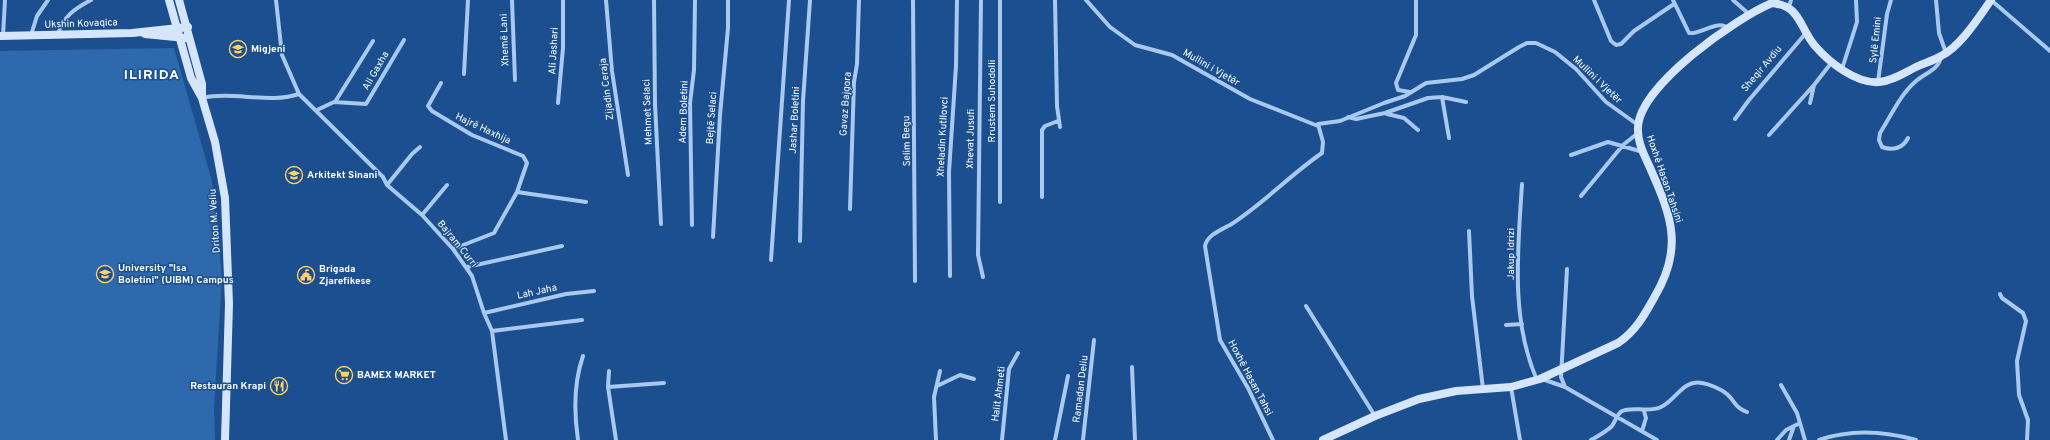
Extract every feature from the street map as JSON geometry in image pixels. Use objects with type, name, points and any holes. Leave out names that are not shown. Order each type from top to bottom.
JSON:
[{"type":"street","name":"Ukshin Kovaqica","points":[[5,0],[1,36],[189,32]]},
{"type":"street","name":"Ukshin Kovaqica","points":[[31,36],[37,16],[48,0]]},
{"type":"street","points":[[58,34],[67,15],[91,0]]},
{"type":"street","name":"Driton M. Veliu","points":[[169,0],[191,78],[202,98],[215,142],[225,198],[229,304],[225,440]]},
{"type":"street","name":"Driton M. Veliu","points":[[179,0],[202,84],[202,98]]},
{"type":"street","name":"Bajram Curri","points":[[276,0],[282,55],[299,94],[317,110],[383,177],[387,185],[422,215],[453,249],[472,276],[484,313],[492,331],[506,440]]},
{"type":"street","points":[[464,74],[468,0]]},
{"type":"street","name":"Xhemë Lani","points":[[512,0],[514,80]]},
{"type":"street","name":"Ali Jashari","points":[[558,102],[563,48],[563,0]]},
{"type":"street","name":"Zijadin Ceraja","points":[[606,0],[613,78],[628,175]]},
{"type":"street","name":"Mehmet Selaci","points":[[654,0],[654,104],[661,224]]},
{"type":"street","name":"Adem Boletini","points":[[692,225],[690,103],[694,70],[695,0]]},
{"type":"street","name":"Bejtë Selaci","points":[[713,237],[720,115],[728,28],[728,0]]},
{"type":"street","points":[[771,260],[789,0]]},
{"type":"street","name":"Jashar Boletini","points":[[800,241],[803,101],[810,0]]},
{"type":"street","name":"Gavaz Bajgora","points":[[850,209],[854,82],[857,64],[859,0]]},
{"type":"street","name":"Selim Begu","points":[[913,0],[915,281]]},
{"type":"street","name":"Xheladin Kutllovci","points":[[950,276],[949,172],[956,66],[957,0]]},
{"type":"street","name":"Xhevat Jusufi","points":[[981,0],[978,255],[983,277]]},
{"type":"street","name":"Rrustem Suhodolli","points":[[1000,0],[1000,202]]},
{"type":"street","points":[[1054,0],[1058,121],[1060,127]]},
{"type":"street","name":"Mullini i Vjetër","points":[[1086,0],[1115,31],[1135,45],[1172,55],[1250,99],[1318,126],[1320,123],[1340,121],[1384,102],[1406,96],[1426,83],[1462,79],[1474,75],[1519,47],[1527,43],[1536,43],[1555,52],[1570,65],[1606,102],[1638,129]]},
{"type":"street","points":[[1410,92],[1398,90],[1396,83],[1416,35],[1416,0]]},
{"type":"street","points":[[1594,0],[1611,41],[1616,45],[1620,44],[1634,31],[1673,2],[1689,33],[1697,33],[1723,25],[1730,29]]},
{"type":"street","points":[[1733,0],[1750,15]]},
{"type":"street","points":[[1842,69],[1856,22],[1856,0]]},
{"type":"street","name":"Sylë Emini","points":[[1878,82],[1887,14],[1891,0]]},
{"type":"street","points":[[1936,0],[1943,55]]},
{"type":"street","points":[[1908,138],[1904,144],[1893,149],[1882,147],[1879,140],[1880,133],[1907,90],[1915,81],[1937,66],[1943,55],[1977,20],[1991,0],[2050,51]]},
{"type":"street","name":"Hoxhë Hasan Tahsini","points":[[1323,440],[1375,416],[1425,397],[1456,391],[1511,387],[1538,379],[1562,370],[1618,343],[1628,336],[1644,316],[1669,269],[1672,247],[1670,224],[1659,190],[1643,152],[1638,129],[1644,108],[1675,70],[1700,48],[1772,2],[1790,4]]},
{"type":"street","points":[[1790,4],[1814,45],[1832,62],[1865,81],[1878,82],[1896,77],[1943,55]]},
{"type":"street","name":"Sheqir Avdiu","points":[[1736,119],[1749,100],[1806,33]]},
{"type":"street","name":"Ali Gaxha","points":[[317,110],[334,102],[366,104],[404,40]]},
{"type":"street","name":"Ali Gaxha","points":[[334,102],[372,41]]},
{"type":"street","points":[[1770,135],[1832,62]]},
{"type":"street","name":"Hajrë Haxhija","points":[[441,83],[428,106],[432,111],[472,135],[526,158],[527,168],[517,192],[494,233],[453,249]]},
{"type":"street","points":[[1810,103],[1814,85]]},
{"type":"street","points":[[202,98],[285,97],[299,94]]},
{"type":"street","points":[[1442,97],[1449,138]]},
{"type":"street","name":"Mullini i Vjetër","points":[[1348,117],[1356,119],[1385,113],[1409,106],[1422,100],[1442,97],[1466,102]]},
{"type":"street","name":"Mullini i Vjetër","points":[[1385,113],[1404,118],[1418,130]]},
{"type":"street","points":[[1042,197],[1042,130],[1045,126],[1058,121]]},
{"type":"street","name":"Hoxhë Hasan Tahsi","points":[[1273,440],[1248,388],[1220,340],[1209,279],[1205,244],[1212,236],[1262,203],[1300,168],[1322,153],[1323,142],[1318,126]]},
{"type":"street","points":[[1581,196],[1638,129]]},
{"type":"street","points":[[1572,155],[1608,142],[1623,145],[1643,152]]},
{"type":"street","points":[[387,185],[412,154],[420,147]]},
{"type":"street","name":"Jakup Idrizi","points":[[1522,184],[1518,244],[1522,324],[1527,355],[1538,379]]},
{"type":"street","points":[[422,215],[447,185]]},
{"type":"street","points":[[517,192],[586,202]]},
{"type":"street","points":[[1469,231],[1472,296],[1484,389]]},
{"type":"street","points":[[467,267],[562,246]]},
{"type":"street","points":[[1565,387],[1561,380],[1567,269]]},
{"type":"street","name":"Lah Jaha","points":[[484,313],[566,294],[594,291]]},
{"type":"street","points":[[2000,294],[2002,298],[2023,313],[2026,321],[2017,361],[2019,395],[2028,420],[2027,440]]},
{"type":"street","points":[[1306,306],[1375,416]]},
{"type":"street","points":[[492,331],[582,320]]},
{"type":"street","points":[[1506,325],[1522,324]]},
{"type":"street","name":"Ramadan Deliu","points":[[1083,440],[1094,340]]},
{"type":"street","name":"Halit Ahmeti","points":[[1002,440],[1009,369],[1018,353]]},
{"type":"street","points":[[578,440],[576,422],[577,378],[583,356]]},
{"type":"street","points":[[1132,367],[1135,440]]},
{"type":"street","points":[[609,371],[608,387],[616,440]]},
{"type":"street","points":[[936,440],[934,406],[940,372]]},
{"type":"street","points":[[937,386],[960,376],[974,379]]},
{"type":"street","points":[[1055,440],[1068,376]]},
{"type":"street","points":[[1538,379],[1565,387],[1658,440]]},
{"type":"street","points":[[1591,440],[1608,430],[1624,410],[1644,411],[1662,407],[1684,387],[1689,384],[1700,382],[1727,394],[1736,407],[1747,412]]},
{"type":"street","points":[[608,387],[664,383]]},
{"type":"street","points":[[1781,385],[1797,413],[1805,440]]},
{"type":"street","points":[[1511,387],[1520,440]]},
{"type":"street","points":[[1642,431],[1646,418],[1644,411]]},
{"type":"street","points":[[1777,440],[1786,430],[1800,423]]},
{"type":"street","points":[[1789,440],[1794,426]]},
{"type":"street","points":[[1819,440],[1842,433],[1861,432],[1882,433],[1915,440]]},
{"type":"shaded area","name":"University \"Isa Boletini\" (UIBM) Campus","points":[[174,48],[212,181],[222,278],[214,408],[215,440],[0,440],[0,51]]},
{"type":"place","name":"Migjeni","points":[[238,49]]},
{"type":"place","name":"Arkitekt Sinani","points":[[294,175]]},
{"type":"place","name":"University \"Isa Boletini\" (UIBM) Campus","points":[[105,274]]},
{"type":"place","name":"Brigada Zjarefikese","points":[[306,275]]},
{"type":"place","name":"BAMEX MARKET","points":[[344,375]]},
{"type":"place","name":"Restauran Krapi","points":[[279,386]]},
{"type":"district","name":"ILIRIDA","points":[[152,75]]}]
